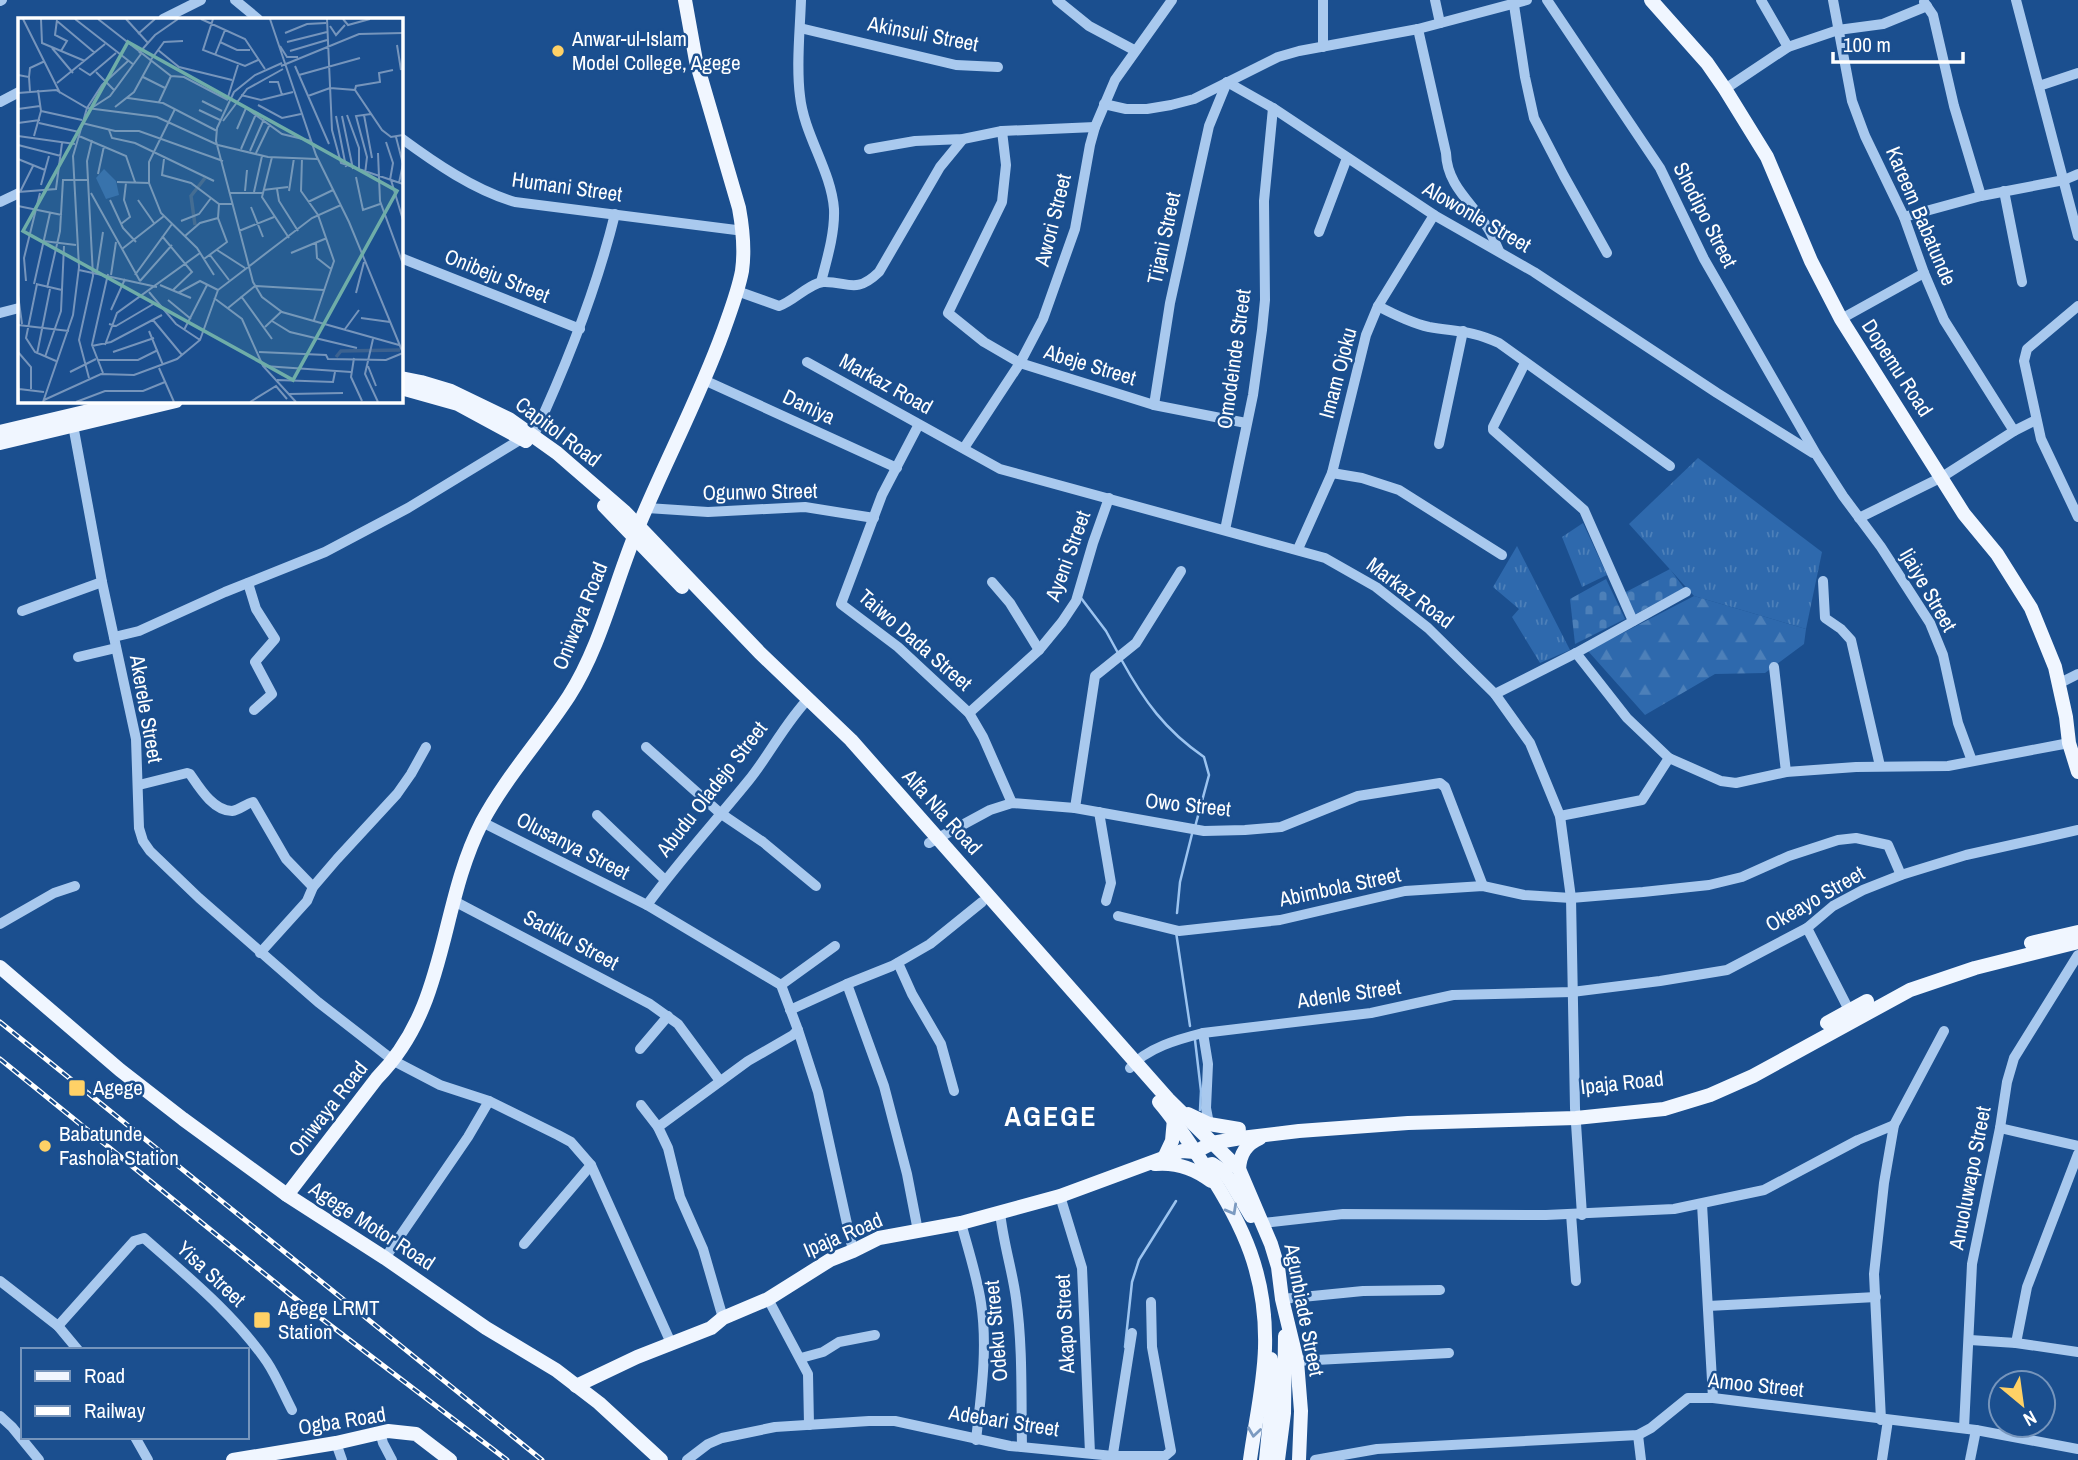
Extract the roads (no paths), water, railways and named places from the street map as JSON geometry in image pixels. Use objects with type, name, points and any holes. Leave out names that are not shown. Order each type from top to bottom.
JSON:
[{"type":"main road","name":"Oniwaya Road","points":[[287,1195],[377,1078],[394,1061],[425,1006],[454,901],[482,822],[504,785],[569,695],[604,620],[636,531],[705,380],[737,291],[742,270],[744,231],[740,208],[696,61],[685,0]]},
{"type":"main road","name":"Dopemu Road","points":[[1651,0],[1725,89],[1767,157],[1811,261],[1841,319],[1964,514],[1997,554],[2031,608],[2060,683],[2069,743],[2078,769]]},
{"type":"main road","name":"Capitol Road","points":[[402,378],[461,395],[509,418],[528,437],[597,487],[636,531]]},
{"type":"main road","name":"Capitol Road","points":[[402,388],[458,404],[528,437]]},
{"type":"main road","points":[[0,432],[127,402]]},
{"type":"main road","points":[[0,443],[172,402]]},
{"type":"main road","name":"Alfa Nla Road","points":[[636,531],[760,653],[933,840],[1133,1064],[1174,1119],[1189,1149]]},
{"type":"main road","name":"Alfa Nla Road","points":[[933,840],[982,902],[1133,1064],[1209,1134]]},
{"type":"main road","name":"Ipaja Road","points":[[1709,1092],[1849,1010],[1907,982],[1972,958],[2078,932]]},
{"type":"main road","name":"Ipaja Road","points":[[1209,1134],[1276,1133],[1418,1122],[1664,1109],[1753,1076],[1910,990],[1975,968],[2078,942]]},
{"type":"main road","name":"Agege Motor Road","points":[[0,967],[120,1070],[287,1195],[385,1258],[475,1321],[556,1370],[599,1403],[661,1460]]},
{"type":"main road","name":"Ipaja Road","points":[[576,1386],[636,1357],[711,1328],[723,1318],[768,1299],[830,1260],[879,1238],[961,1223],[1060,1196],[1189,1149],[1209,1134],[1239,1129],[1396,1117],[1576,1113]]},
{"type":"main road","points":[[1164,1158],[1172,1141],[1174,1119]]},
{"type":"main road","points":[[1238,1169],[1239,1159],[1250,1143],[1276,1133]]},
{"type":"main road","name":"Agunbiade Street","points":[[1209,1134],[1238,1169],[1263,1223],[1278,1267],[1297,1361],[1301,1444],[1299,1460]]},
{"type":"main road","name":"Agunbiade Street","points":[[1189,1149],[1219,1188],[1244,1234],[1251,1253],[1264,1316],[1263,1370],[1250,1460]]},
{"type":"main road","points":[[1143,1165],[1168,1163],[1192,1169],[1219,1188]]},
{"type":"main road","points":[[1204,1166],[1218,1166],[1251,1216],[1284,1306],[1284,1413],[1278,1460]]},
{"type":"main road","points":[[1264,1316],[1269,1337],[1272,1377],[1266,1460]]},
{"type":"main road","name":"Ogba Road","points":[[233,1460],[293,1455],[380,1432],[415,1434],[450,1460]]},
{"type":"street","points":[[165,18],[201,0]]},
{"type":"street","points":[[235,0],[257,18]]},
{"type":"street","points":[[801,0],[800,98],[834,209],[829,251],[821,282]]},
{"type":"street","name":"Awori Street","points":[[964,448],[1020,363],[1044,319],[1075,229],[1090,145],[1104,104],[1134,50],[1172,0]]},
{"type":"street","points":[[1323,0],[1323,47]]},
{"type":"street","points":[[1435,0],[1440,23]]},
{"type":"street","points":[[1104,104],[1147,109],[1171,106],[1194,99],[1278,57],[1418,29],[1527,0]]},
{"type":"street","name":"Shodipo Street","points":[[1547,0],[1660,168],[1704,259],[1815,454]]},
{"type":"street","points":[[1761,0],[1787,47]]},
{"type":"street","name":"Kareem Babatunde","points":[[1833,0],[1852,101],[1858,119],[1904,217],[1944,320],[2014,431]]},
{"type":"street","points":[[2017,1],[2078,236]]},
{"type":"street","points":[[1064,3],[1088,26],[1134,50]]},
{"type":"street","points":[[1725,89],[1787,47],[1838,30],[1883,24],[1925,3],[1936,23],[1954,106],[1981,196]]},
{"type":"street","points":[[1514,5],[1534,118],[1607,253]]},
{"type":"street","name":"Akinsuli Street","points":[[800,28],[956,65],[998,67]]},
{"type":"street","points":[[1418,29],[1446,153],[1446,165],[1459,192],[1489,229],[1499,251]]},
{"type":"street","points":[[2039,86],[2078,73]]},
{"type":"street","name":"Alowonle Street","points":[[1227,82],[1273,108],[1434,215],[1499,251],[1605,318],[1815,454]]},
{"type":"street","name":"Tijani Street","points":[[1154,405],[1170,303],[1209,126],[1227,82]]},
{"type":"street","points":[[0,102],[18,93]]},
{"type":"street","name":"Omodeinde Street","points":[[1225,530],[1258,364],[1265,300],[1264,201],[1273,108]]},
{"type":"street","points":[[869,149],[915,141],[963,139],[1002,131],[1095,127]]},
{"type":"street","name":"Abeje Street","points":[[1002,131],[1006,165],[1002,202],[948,313],[984,342],[1020,363],[1154,405],[1246,423]]},
{"type":"street","name":"Humani Street","points":[[402,139],[435,162],[502,198],[533,205],[744,231]]},
{"type":"street","points":[[737,291],[779,306],[821,282],[849,286],[861,284],[879,272],[940,167],[963,139]]},
{"type":"street","points":[[1319,232],[1347,158]]},
{"type":"street","points":[[1904,217],[1981,196],[2064,180],[2078,174]]},
{"type":"street","points":[[2004,191],[2022,282]]},
{"type":"street","points":[[0,202],[18,193]]},
{"type":"street","points":[[78,657],[356,536],[528,437],[558,384],[580,329],[615,214]]},
{"type":"street","name":"Imam Ojoku","points":[[1298,549],[1332,473],[1366,335],[1378,306],[1434,215]]},
{"type":"street","name":"Onibeju Street","points":[[402,258],[580,329]]},
{"type":"street","points":[[1841,319],[1924,273]]},
{"type":"street","points":[[1378,306],[1406,320],[1430,327],[1478,333],[1499,343],[1670,466]]},
{"type":"street","points":[[2078,306],[2027,349],[2024,361],[2041,439],[2078,517]]},
{"type":"street","points":[[0,313],[18,308]]},
{"type":"street","points":[[1439,444],[1462,331]]},
{"type":"street","name":"Markaz Road","points":[[807,362],[918,426],[1000,469],[1325,558],[1376,587],[1428,628],[1495,694],[1530,743],[1560,816],[1571,898],[1576,1113],[1576,1281]]},
{"type":"street","points":[[1525,363],[1493,430],[1584,510],[1633,621]]},
{"type":"street","name":"Daniya","points":[[705,380],[897,468]]},
{"type":"street","points":[[1859,518],[1942,477],[2036,420]]},
{"type":"street","name":"Akerele Street","points":[[73,425],[102,582],[136,739],[139,828],[143,841],[199,898],[260,953],[394,1061],[440,1085],[489,1101],[571,1142],[591,1165],[671,1343]]},
{"type":"street","name":"Taiwo Dada Street","points":[[918,426],[882,495],[842,606],[898,646],[969,713],[983,737],[1012,803]]},
{"type":"street","name":"Ijaiye Street","points":[[1815,454],[1930,623],[1943,655],[1958,723],[1972,761]]},
{"type":"street","points":[[1332,473],[1362,478],[1399,490],[1502,555]]},
{"type":"street","name":"Ayeni Street","points":[[969,713],[1039,650],[1076,601],[1110,498]]},
{"type":"street","name":"Ogunwo Street","points":[[647,508],[708,512],[806,507],[874,518]]},
{"type":"street","points":[[1075,808],[1095,676],[1136,643],[1181,571]]},
{"type":"street","points":[[1823,581],[1825,618],[1842,629],[1851,640],[1880,766]]},
{"type":"street","points":[[22,611],[102,582]]},
{"type":"street","points":[[992,582],[1010,603],[1039,650]]},
{"type":"street","points":[[248,583],[256,610],[275,639],[255,662],[272,694],[254,710]]},
{"type":"street","points":[[1495,694],[1686,592]]},
{"type":"street","points":[[1576,653],[1627,718],[1669,758],[1721,781],[1736,783],[1786,772],[1880,766],[1948,766],[2069,743]]},
{"type":"street","points":[[1774,667],[1786,772]]},
{"type":"street","points":[[2060,683],[2078,674]]},
{"type":"street","name":"Abudu Oladejo Street","points":[[647,905],[749,780],[806,701]]},
{"type":"street","points":[[260,953],[307,901],[313,887],[397,794],[426,747]]},
{"type":"street","points":[[646,747],[720,813],[763,842],[816,886]]},
{"type":"street","points":[[1560,816],[1642,800],[1669,758]]},
{"type":"street","points":[[139,785],[187,773],[208,798],[223,809],[240,809],[253,802],[286,859],[313,887]]},
{"type":"street","name":"Owo Street","points":[[933,840],[990,810],[1012,803],[1075,808],[1204,831],[1281,827],[1358,796],[1440,783],[1445,787],[1483,886]]},
{"type":"street","points":[[1099,813],[1111,883],[1106,901]]},
{"type":"street","points":[[597,815],[665,880]]},
{"type":"street","name":"Olusanya Street","points":[[482,822],[647,905],[781,985]]},
{"type":"street","name":"Okeayo Street","points":[[1572,992],[1727,970],[1807,928],[1833,906],[1863,890],[1966,855],[2078,830]]},
{"type":"street","name":"Abimbola Street","points":[[1118,916],[1179,931],[1280,920],[1405,891],[1483,886],[1524,895],[1571,898],[1709,885],[1742,877],[1817,846],[1856,838],[1888,845],[1901,875]]},
{"type":"street","points":[[0,924],[54,894],[75,886]]},
{"type":"street","name":"Sadiku Street","points":[[454,901],[638,997],[668,1016],[678,1024],[720,1081]]},
{"type":"street","points":[[790,1010],[898,963],[930,944],[982,902]]},
{"type":"street","points":[[1807,928],[1849,1010]]},
{"type":"street","points":[[835,946],[781,985],[818,1092],[853,1251]]},
{"type":"street","name":"Anuoluwapo Street","points":[[1970,1460],[1972,1264],[2007,1082],[2014,1058],[2078,955]]},
{"type":"street","points":[[898,963],[941,1044],[954,1091]]},
{"type":"street","points":[[847,984],[884,1086],[907,1174],[918,1231]]},
{"type":"street","name":"Adenle Street","points":[[1133,1064],[1180,1039],[1203,1033],[1371,1013],[1453,995],[1572,992]]},
{"type":"street","points":[[640,1049],[668,1016]]},
{"type":"street","points":[[657,1127],[748,1061],[798,1030]]},
{"type":"street","points":[[1882,1460],[1885,1420],[1876,1353],[1874,1274],[1884,1183],[1895,1125],[1944,1031]]},
{"type":"street","points":[[1203,1033],[1208,1064],[1206,1108],[1209,1134]]},
{"type":"street","points":[[385,1258],[468,1137],[489,1101]]},
{"type":"street","points":[[640,1105],[657,1127],[668,1148],[680,1197],[703,1249],[723,1318]]},
{"type":"street","points":[[1263,1223],[1343,1214],[1577,1215],[1674,1209],[1763,1190],[1858,1140],[1895,1125]]},
{"type":"street","points":[[2000,1128],[2078,1146]]},
{"type":"street","points":[[2016,1343],[2027,1287],[2078,1154]]},
{"type":"street","points":[[524,1244],[591,1165]]},
{"type":"street","name":"Akapo Street","points":[[1060,1196],[1082,1268],[1090,1453]]},
{"type":"street","points":[[1702,1204],[1713,1398]]},
{"type":"street","name":"Odeku Street","points":[[1000,1212],[1016,1298],[1023,1447]]},
{"type":"street","points":[[961,1223],[981,1303],[983,1368],[976,1440]]},
{"type":"street","name":"Yisa Street","points":[[58,1326],[134,1241],[144,1238],[194,1282],[241,1329],[268,1364],[292,1410]]},
{"type":"street","points":[[0,1281],[58,1326],[76,1348]]},
{"type":"street","points":[[1284,1306],[1363,1291],[1440,1290]]},
{"type":"street","points":[[1708,1306],[1876,1297]]},
{"type":"street","points":[[768,1299],[808,1374],[809,1425]]},
{"type":"street","name":"Adebari Street","points":[[687,1460],[708,1444],[722,1438],[775,1427],[895,1421],[976,1440],[1023,1447],[1090,1453],[1113,1458],[1165,1456],[1171,1451],[1152,1347],[1152,1302]]},
{"type":"street","points":[[1113,1458],[1132,1332]]},
{"type":"street","points":[[801,1358],[823,1352],[839,1342],[875,1335]]},
{"type":"street","points":[[1970,1340],[2078,1352]]},
{"type":"street","points":[[1297,1361],[1449,1353]]},
{"type":"street","name":"Amoo Street","points":[[1638,1436],[1688,1398],[1713,1398],[1970,1429],[2078,1449]]},
{"type":"street","points":[[0,1416],[21,1438]]},
{"type":"street","points":[[380,1432],[392,1460]]},
{"type":"street","points":[[1315,1460],[1377,1449],[1638,1436],[1641,1460]]},
{"type":"street","points":[[22,1439],[39,1460]]},
{"type":"street","points":[[136,1439],[148,1460]]},
{"type":"street","points":[[336,1443],[342,1460]]},
{"type":"street","points":[[1301,1444],[1309,1460]]},
{"type":"waterway","points":[[1081,598],[1106,631],[1118,653]]},
{"type":"waterway","points":[[1121,659],[1156,714],[1204,757],[1209,775],[1195,827]]},
{"type":"waterway","points":[[1177,913],[1180,882],[1192,834]]},
{"type":"waterway","points":[[1176,932],[1190,1026]]},
{"type":"waterway","points":[[1195,1040],[1201,1091],[1200,1110]]},
{"type":"waterway","points":[[1125,1347],[1132,1282],[1139,1260],[1176,1201]]},
{"type":"railway","points":[[0,1022],[542,1460]]},
{"type":"railway","points":[[0,1059],[292,1296],[507,1460]]},
{"type":"place","name":"Anwar-ul-Islam Model College, Agege","points":[[558,51]]},
{"type":"place","name":"Agege","points":[[77,1088]]},
{"type":"place","name":"Babatunde Fashola Station","points":[[45,1146]]},
{"type":"place","name":"Agege LRMT Station","points":[[262,1320]]},
{"type":"district","name":"AGEGE","points":[[1051,1116]]}]
